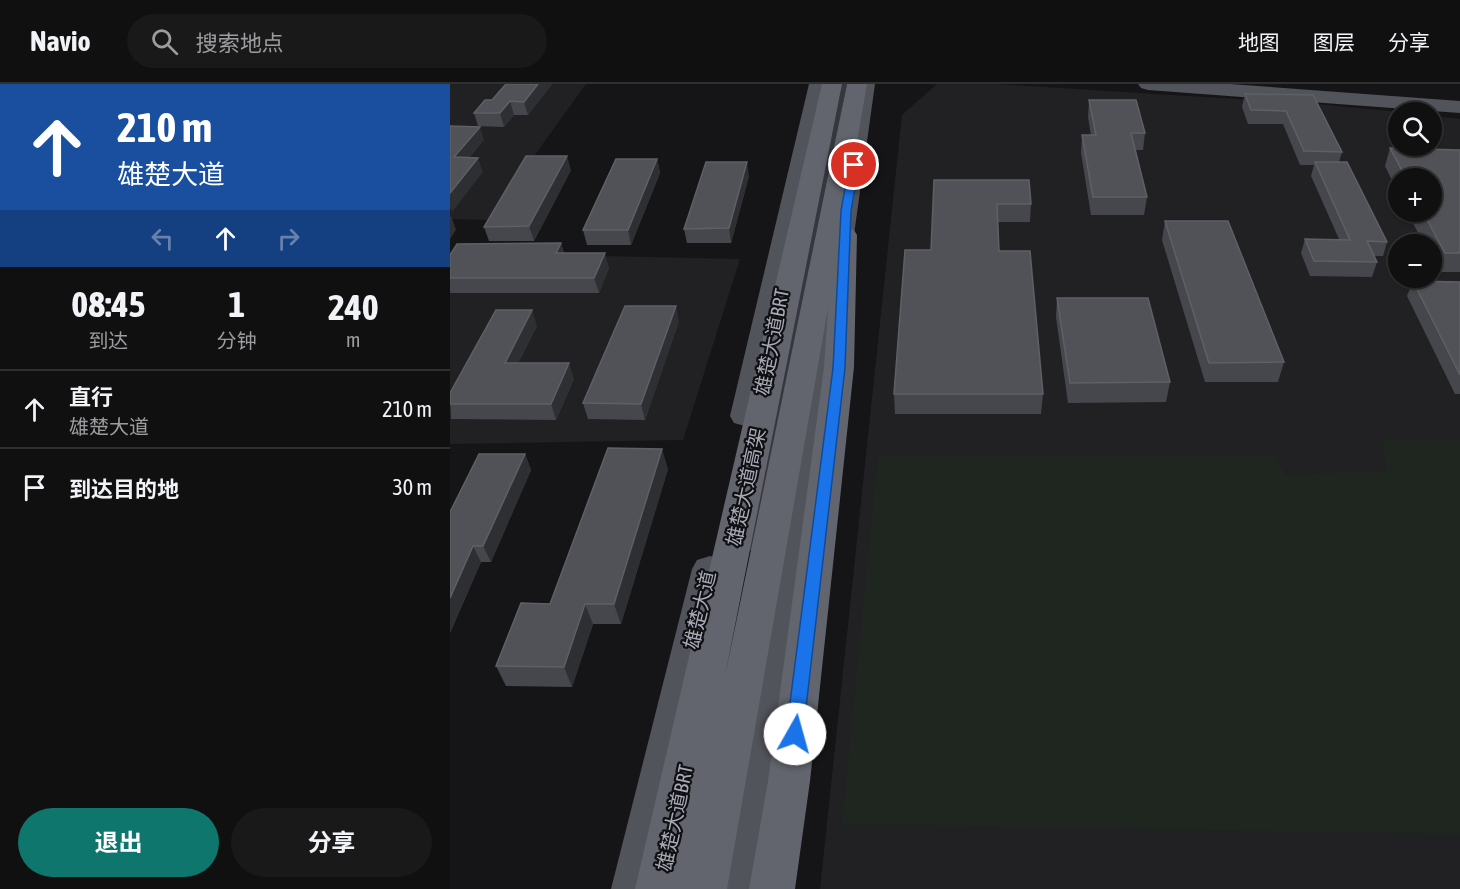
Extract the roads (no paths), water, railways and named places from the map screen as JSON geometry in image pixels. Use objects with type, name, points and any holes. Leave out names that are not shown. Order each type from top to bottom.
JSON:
[{"type":"highway","name":"雄楚大道高架","points":[[658,889],[711,653],[832,84]]},
{"type":"highway","name":"雄楚大道高架","points":[[704,889],[857,84]]},
{"type":"highway","points":[[772,889],[789,781],[839,368],[846,211]]},
{"type":"main road","name":"雄楚大道","points":[[634,889],[740,440],[819,84]]},
{"type":"main road","points":[[731,889],[846,211],[865,84]]},
{"type":"main road","points":[[1148,84],[1460,107]]},
{"type":"main road","points":[[1310,84],[1460,95]]},
{"type":"lane","name":"雄楚大道BRT","points":[[748,557],[843,84]]}]
